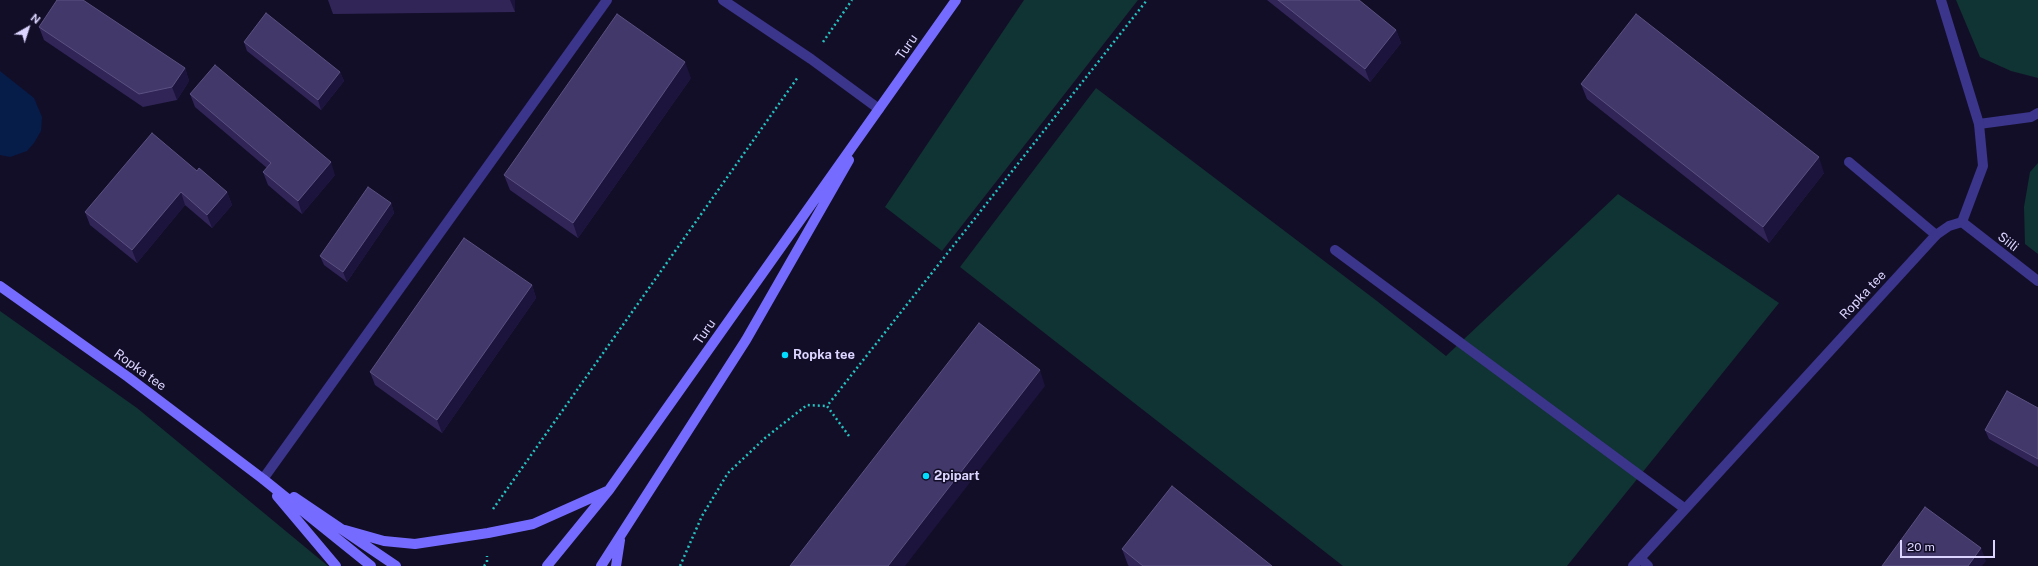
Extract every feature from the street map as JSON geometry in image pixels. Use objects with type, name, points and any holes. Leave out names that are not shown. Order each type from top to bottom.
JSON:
[{"type":"main road","name":"Turu","points":[[547,566],[609,490],[956,0]]},
{"type":"main road","name":"Turu","points":[[600,566],[746,340],[879,109]]},
{"type":"main road","name":"Ropka tee","points":[[0,286],[128,377],[263,478],[371,566]]},
{"type":"main road","name":"Ropka tee","points":[[263,478],[345,530],[396,566]]},
{"type":"main road","points":[[263,478],[336,566]]},
{"type":"main road","points":[[345,530],[384,541],[415,544],[488,533],[533,524],[609,490]]},
{"type":"main road","points":[[616,566],[620,537]]},
{"type":"street","points":[[263,478],[606,0]]},
{"type":"street","points":[[723,0],[811,59],[879,109]]},
{"type":"street","points":[[1940,0],[1979,124],[1983,166],[1962,222]]},
{"type":"street","points":[[1979,124],[2031,117],[2038,113]]},
{"type":"street","points":[[1849,162],[1936,235]]},
{"type":"street","name":"Ropka tee","points":[[1637,562],[1684,508],[1936,235],[1949,226],[1962,222]]},
{"type":"street","name":"Siili","points":[[1962,222],[2038,281]]},
{"type":"street","points":[[1335,250],[1684,508]]},
{"type":"street","points":[[1637,562],[1648,566]]},
{"type":"path","points":[[484,566],[487,562],[488,533],[493,510],[852,0]]},
{"type":"path","points":[[827,406],[1147,0]]},
{"type":"path","points":[[680,566],[702,516],[728,473],[765,438],[807,405],[827,406]]},
{"type":"path","points":[[827,406],[849,436]]},
{"type":"green space","points":[[1024,0],[1138,0],[942,251],[885,207]]},
{"type":"green space","points":[[1956,0],[2038,0],[2038,78],[2011,71],[1980,57]]},
{"type":"green space","points":[[1096,88],[1377,301],[1446,356],[1618,194],[1779,303],[1567,566],[1343,566],[960,267]]},
{"type":"green space","points":[[2038,163],[2038,254],[2025,244],[2024,207],[2030,172]]},
{"type":"green space","points":[[0,311],[137,408],[328,566],[0,566]]},
{"type":"water","points":[[0,71],[34,98],[42,117],[41,131],[34,143],[27,151],[10,157],[0,155]]},
{"type":"building","points":[[57,0],[83,0],[185,68],[172,87],[139,94],[39,27]]},
{"type":"building","points":[[1278,0],[1359,0],[1396,30],[1365,69]]},
{"type":"building","points":[[266,13],[340,72],[318,100],[244,42]]},
{"type":"building","points":[[617,14],[685,62],[573,223],[504,175]]},
{"type":"building","points":[[1636,14],[1819,157],[1763,227],[1581,84]]},
{"type":"building","points":[[215,65],[331,162],[298,201],[263,172],[271,163],[190,94]]},
{"type":"building","points":[[152,133],[197,171],[199,168],[227,192],[207,215],[181,192],[132,250],[85,212]]},
{"type":"building","points":[[368,187],[391,203],[343,272],[320,256]]},
{"type":"building","points":[[464,238],[532,285],[437,420],[370,372]]},
{"type":"building","name":"2pipart","points":[[979,323],[1040,370],[888,566],[790,566]]},
{"type":"building","points":[[2007,391],[2038,408],[2038,459],[1985,430]]},
{"type":"building","points":[[1172,486],[1272,566],[1143,566],[1122,549]]},
{"type":"building","points":[[1925,507],[1981,548],[1968,566],[1882,566]]},
{"type":"place","name":"Ropka tee","points":[[785,355]]},
{"type":"place","name":"2pipart","points":[[926,476]]}]
